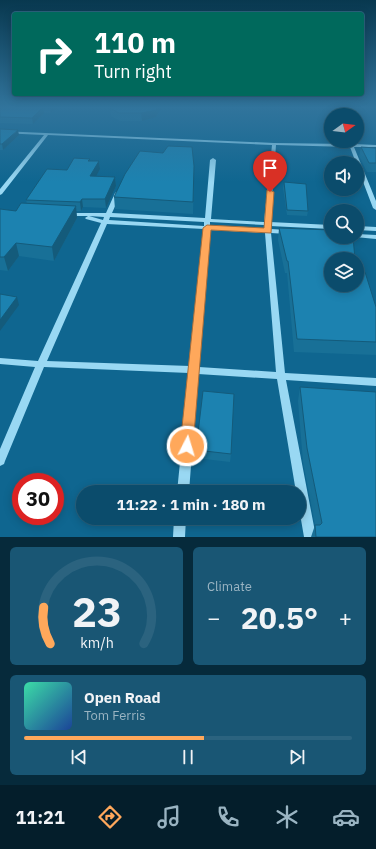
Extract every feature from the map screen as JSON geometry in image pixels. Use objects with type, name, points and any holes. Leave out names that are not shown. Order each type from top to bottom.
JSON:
[{"type":"street","points":[[1,132],[274,144],[324,143]]},
{"type":"street","points":[[0,193],[47,134]]},
{"type":"street","points":[[274,144],[268,227],[281,377],[310,537]]},
{"type":"street","points":[[364,145],[376,146]]},
{"type":"street","points":[[352,148],[376,208]]},
{"type":"street","points":[[184,485],[213,160]]},
{"type":"street","points":[[0,461],[41,364],[121,186]]},
{"type":"street","points":[[60,214],[207,224],[268,227],[324,227]]},
{"type":"street","points":[[268,227],[292,233]]},
{"type":"street","points":[[364,228],[376,229]]},
{"type":"street","points":[[364,236],[376,237]]},
{"type":"street","points":[[0,361],[194,370],[281,377],[376,382]]},
{"type":"street","points":[[179,537],[180,525]]},
{"type":"building","points":[[0,132],[16,132],[2,144],[0,144]]},
{"type":"building","points":[[168,146],[192,147],[194,166],[193,202],[114,197],[125,174],[140,151],[163,153]]},
{"type":"building","points":[[362,148],[376,148],[376,163],[369,163]]},
{"type":"building","points":[[74,158],[90,159],[88,161],[99,161],[90,176],[115,177],[105,199],[82,199],[80,202],[26,200],[47,169],[67,170]]},
{"type":"building","points":[[284,182],[306,184],[308,211],[287,210]]},
{"type":"building","points":[[21,203],[76,206],[52,247],[16,243],[4,257],[0,257],[0,209],[16,211]]},
{"type":"building","points":[[279,228],[324,230],[324,244],[354,244],[354,252],[324,252],[324,292],[364,292],[365,272],[376,307],[376,342],[297,339],[287,261]]},
{"type":"building","points":[[0,294],[17,297],[0,320]]},
{"type":"building","points":[[300,387],[376,392],[376,537],[316,537],[315,525],[320,525],[322,523],[307,448]]},
{"type":"building","points":[[203,391],[234,394],[231,454],[196,450]]},
{"type":"route","points":[[187,446],[207,228],[268,231],[267,224],[270,192]]}]
